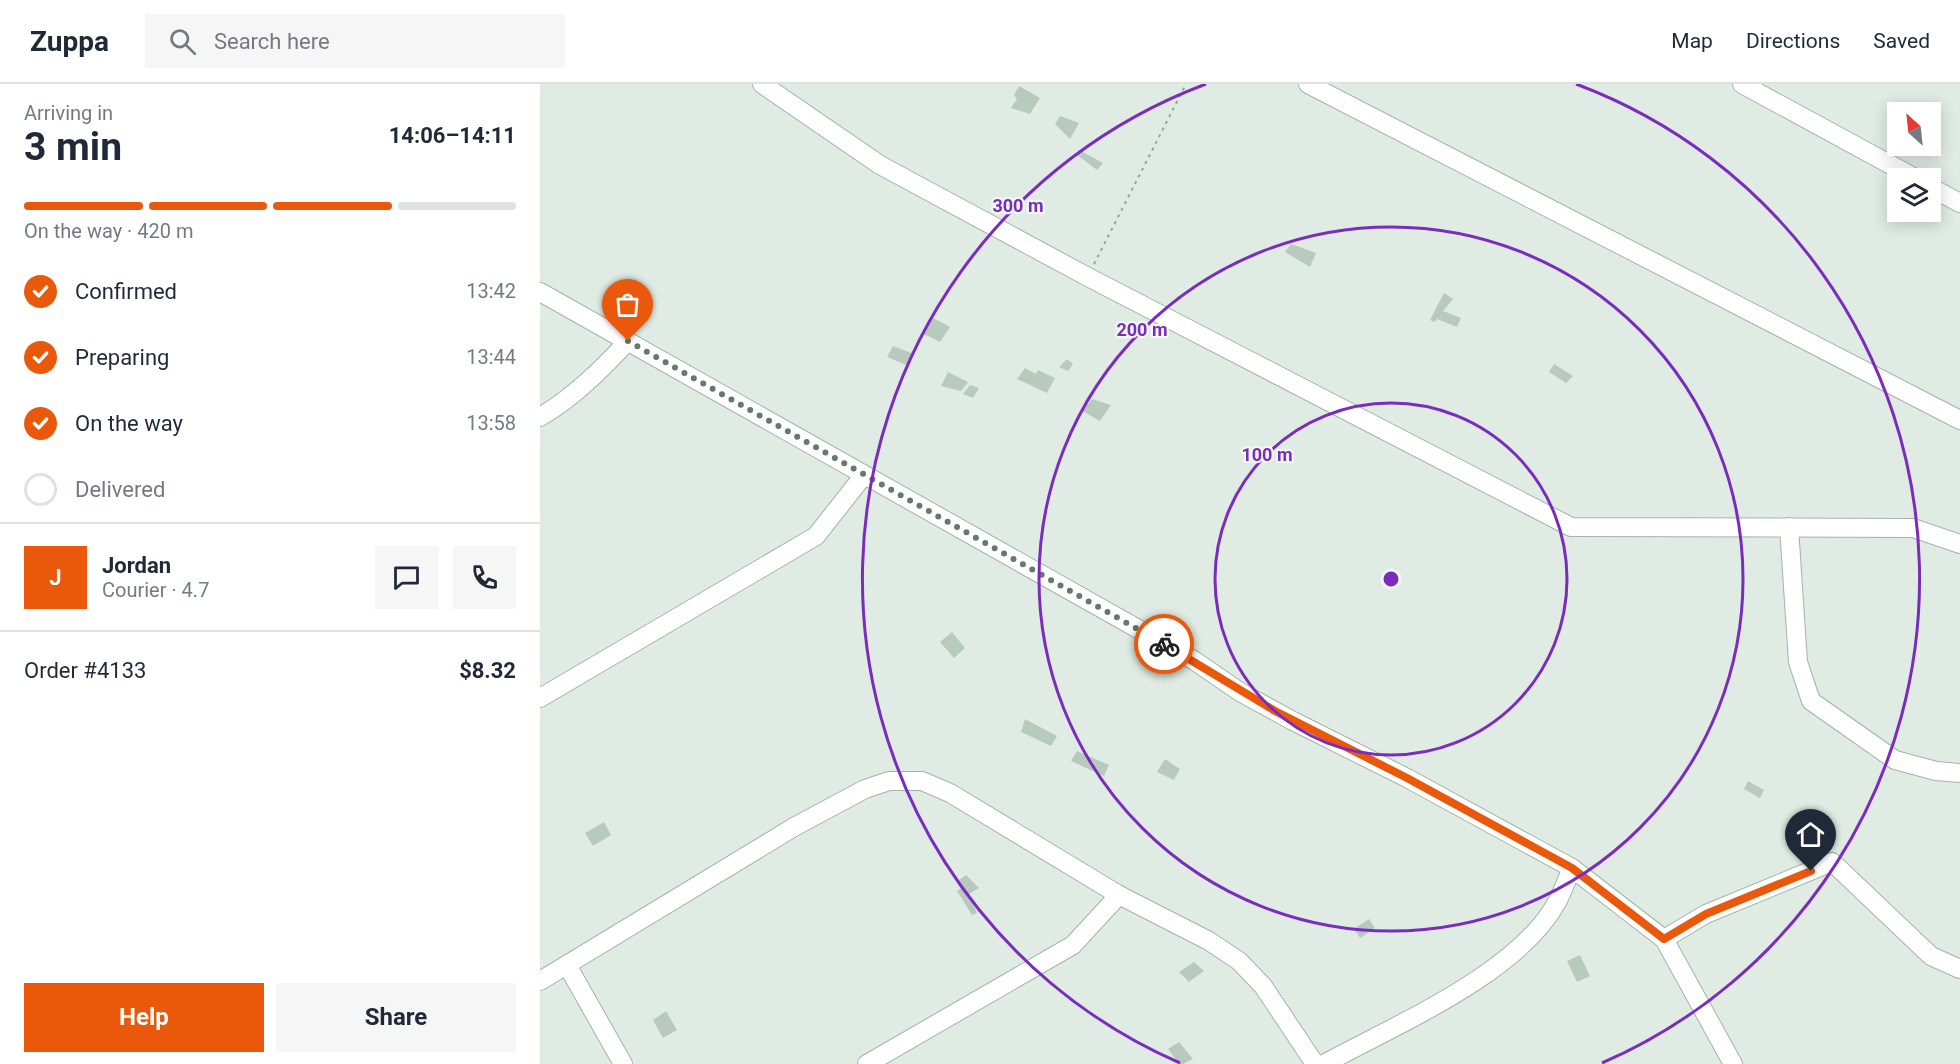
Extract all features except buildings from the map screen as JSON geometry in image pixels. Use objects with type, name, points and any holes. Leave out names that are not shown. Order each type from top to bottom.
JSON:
[{"type":"street","points":[[762,84],[880,165],[1088,277],[1571,527],[1912,528],[1960,544]]},
{"type":"street","points":[[1308,84],[1960,420]]},
{"type":"street","points":[[1742,84],[1897,168]]},
{"type":"street","points":[[1941,193],[1960,203]]},
{"type":"street","points":[[540,292],[1195,661],[1240,692],[1407,778],[1572,868],[1664,939],[1732,1064]]},
{"type":"street","points":[[540,417],[558,406],[589,380],[628,341]]},
{"type":"street","points":[[540,698],[816,536],[864,475]]},
{"type":"street","points":[[1789,527],[1798,662],[1811,700],[1895,760],[1936,771],[1960,773]]},
{"type":"street","points":[[540,981],[829,806],[889,781],[922,781],[950,793],[1119,895],[1209,941],[1239,961],[1263,986],[1315,1064]]},
{"type":"street","points":[[1664,939],[1706,914],[1832,862],[1931,956],[1960,969]]},
{"type":"street","points":[[1324,1064],[1461,989],[1507,958],[1542,923],[1557,903],[1572,868]]},
{"type":"street","points":[[867,1064],[1073,945],[1119,895]]},
{"type":"street","points":[[567,965],[623,1064]]},
{"type":"path","points":[[1088,277],[1186,84]]},
{"type":"way so far","points":[[628,341],[1164,644]]},
{"type":"route","points":[[1164,644],[1195,661],[1240,692],[1407,778],[1572,868],[1664,939],[1706,914],[1811,871]]}]
